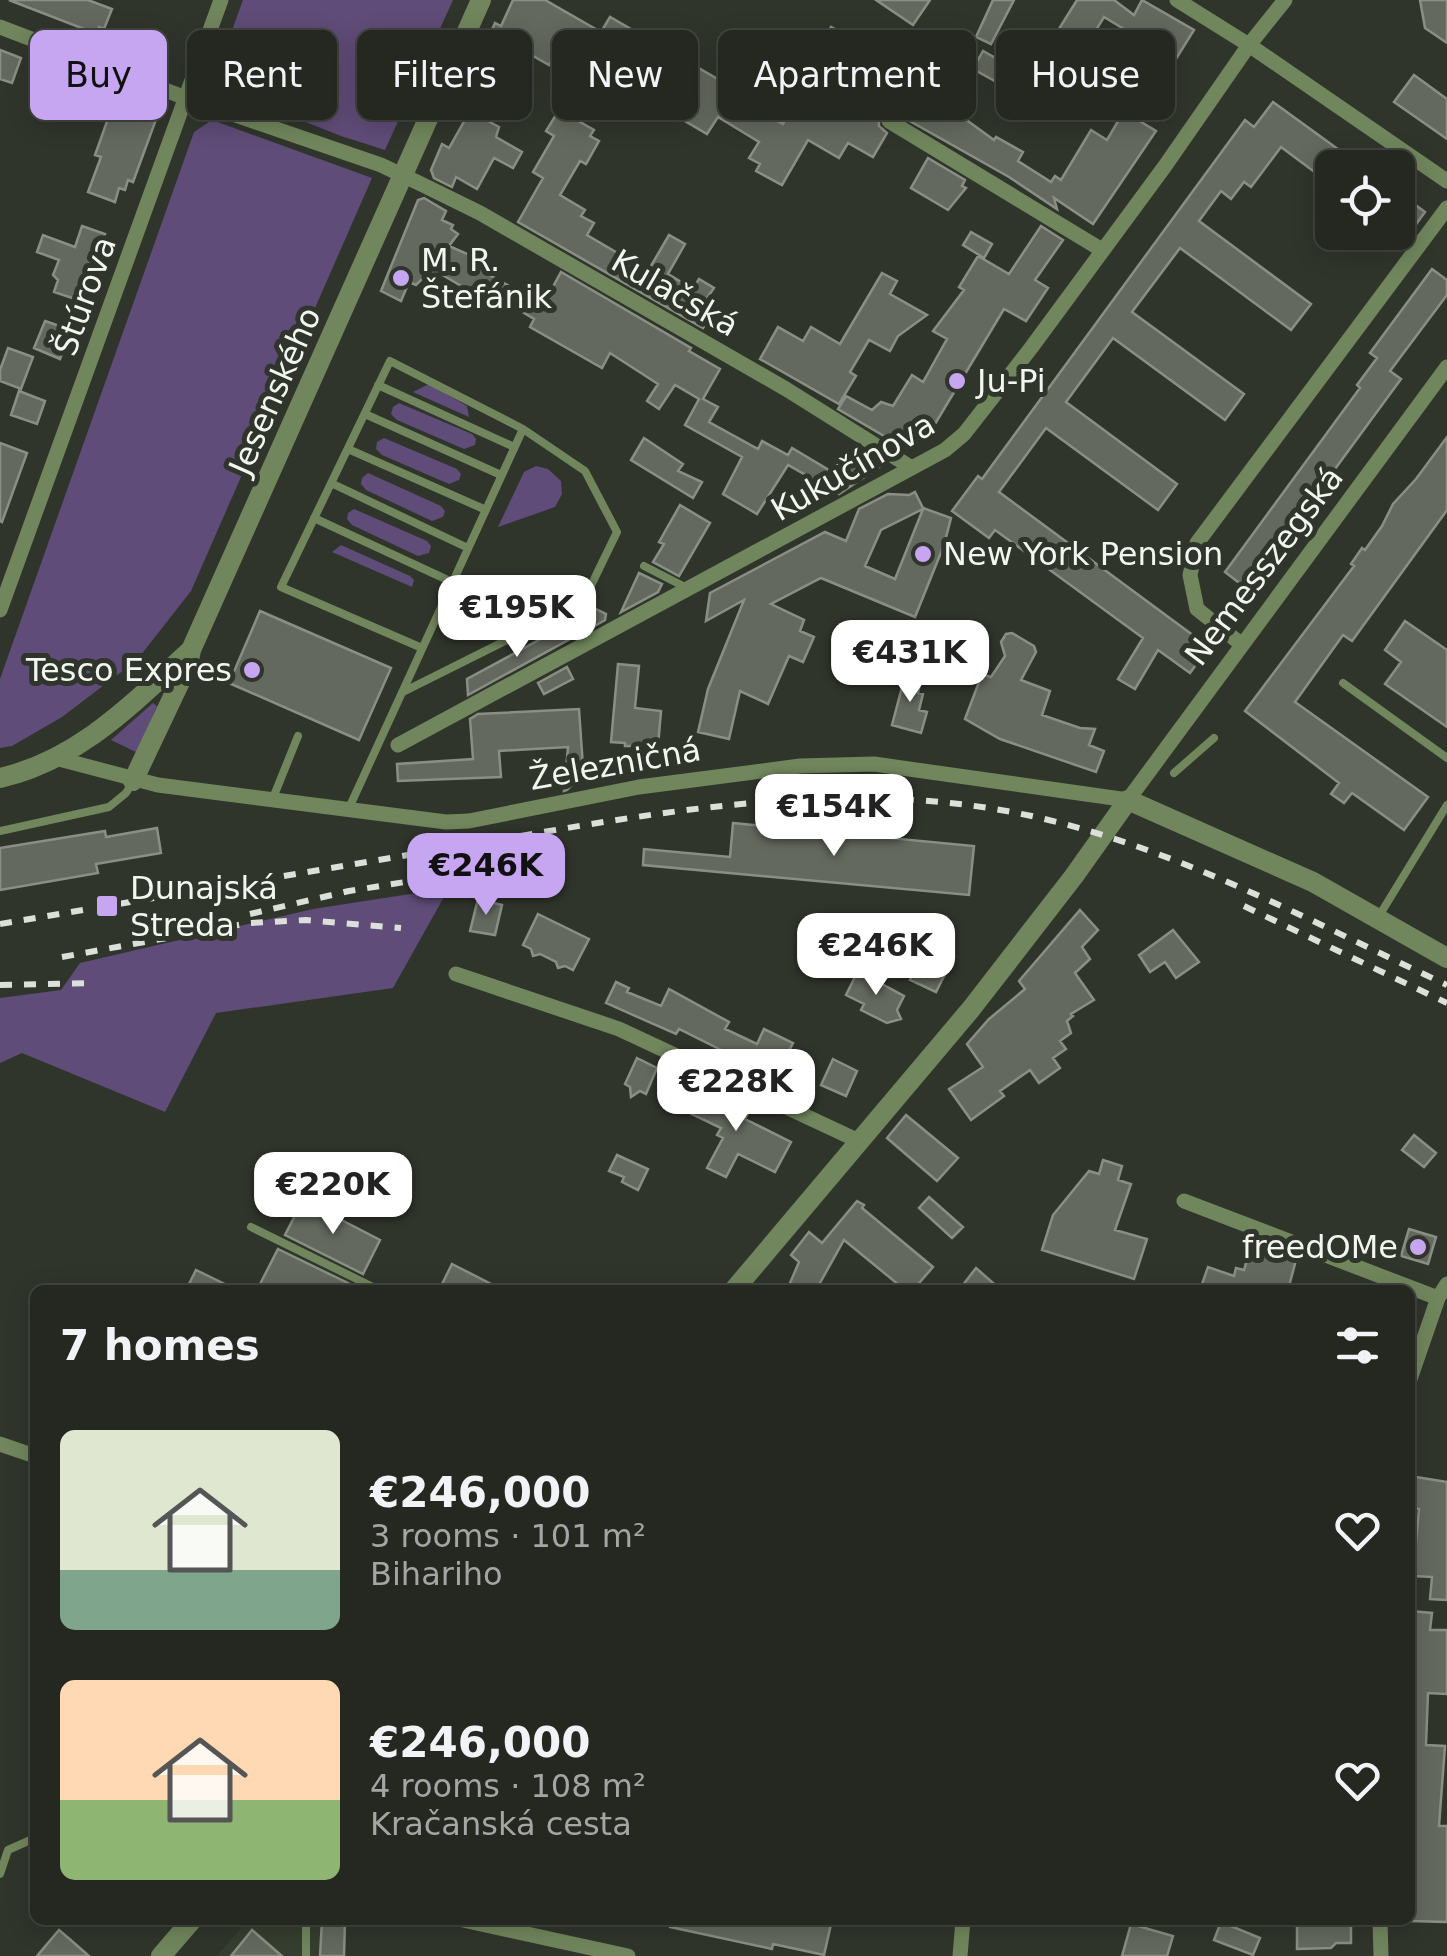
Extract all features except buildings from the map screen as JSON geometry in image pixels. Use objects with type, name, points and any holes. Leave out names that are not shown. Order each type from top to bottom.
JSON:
[{"type":"street","name":"Štúrova","points":[[0,610],[221,0]]},
{"type":"street","name":"Jesenského","points":[[0,778],[59,758],[115,720],[191,650],[482,0]]},
{"type":"street","points":[[1177,0],[1447,181]]},
{"type":"street","name":"Kukučínova","points":[[398,745],[929,461],[964,434],[1285,0]]},
{"type":"street","name":"Kulačská","points":[[0,27],[404,176],[480,213],[786,389],[912,468]]},
{"type":"street","points":[[890,121],[1102,250]]},
{"type":"street","points":[[1241,644],[1197,609],[1190,575],[1198,543],[1447,208]]},
{"type":"street","name":"Nemesszegská","points":[[1128,800],[1447,367]]},
{"type":"street","points":[[133,780],[188,665],[191,650]]},
{"type":"street","name":"Železničná","points":[[59,758],[133,780],[416,820],[470,821],[639,787],[800,766],[874,764],[1128,800],[1313,882],[1447,958]]},
{"type":"street","points":[[738,1285],[972,1009],[1128,800]]},
{"type":"street","points":[[456,974],[620,1029],[861,1142]]},
{"type":"street","points":[[1184,1202],[1443,1291],[1415,1366]]},
{"type":"street","points":[[0,1444],[30,1454]]},
{"type":"street","points":[[161,1956],[188,1925]]},
{"type":"street","points":[[484,1925],[628,1956]]},
{"type":"street","points":[[960,1956],[963,1925]]},
{"type":"street","points":[[1380,1925],[1381,1956]]},
{"type":"street","points":[[538,1956],[539,1938]]},
{"type":"lane","points":[[402,692],[583,602],[616,532],[585,471],[523,428],[390,361],[281,587],[422,648]]},
{"type":"lane","points":[[378,385],[514,447]]},
{"type":"lane","points":[[365,414],[501,476]]},
{"type":"lane","points":[[348,809],[523,428]]},
{"type":"lane","points":[[348,449],[486,510]]},
{"type":"lane","points":[[331,484],[468,548]]},
{"type":"lane","points":[[314,518],[452,582]]},
{"type":"lane","points":[[644,566],[688,589]]},
{"type":"lane","points":[[1342,683],[1447,758]]},
{"type":"lane","points":[[274,798],[298,736]]},
{"type":"lane","points":[[1174,773],[1214,738]]},
{"type":"lane","points":[[0,831],[109,807],[126,793],[133,780]]},
{"type":"lane","points":[[1378,919],[1447,805]]},
{"type":"lane","points":[[250,1227],[369,1285]]},
{"type":"lane","points":[[0,1874],[4,1853],[30,1840]]},
{"type":"lane","points":[[306,1925],[306,1956]]},
{"type":"shaded area","points":[[243,0],[453,0],[439,30],[357,30],[357,120],[399,120],[385,150],[301,120],[337,120],[337,30],[232,30]]},
{"type":"shaded area","points":[[212,120],[372,178],[191,591],[137,660],[62,717],[12,746],[0,748],[0,679],[194,132]]},
{"type":"shaded area","points":[[429,384],[467,406],[469,417],[413,392]]},
{"type":"shaded area","points":[[399,403],[472,434],[475,445],[464,449],[397,420],[391,414]]},
{"type":"shaded area","points":[[384,438],[457,469],[461,474],[459,480],[449,484],[382,455],[376,449],[377,442]]},
{"type":"shaded area","points":[[536,466],[548,469],[561,481],[562,494],[555,507],[498,527],[524,472]]},
{"type":"shaded area","points":[[368,473],[441,506],[445,511],[443,517],[432,521],[366,490],[361,484]]},
{"type":"shaded area","points":[[354,509],[427,541],[431,546],[429,553],[418,556],[352,525],[347,519]]},
{"type":"shaded area","points":[[341,545],[410,576],[414,580],[412,587],[332,552]]},
{"type":"shaded area","points":[[153,703],[157,706],[138,753],[111,740]]},
{"type":"shaded area","points":[[449,888],[393,988],[216,1013],[165,1112],[22,1053],[0,1063],[0,998],[61,990],[80,963],[313,909]]},
{"type":"shaded area","points":[[244,1925],[346,1925],[345,1956],[217,1956]]},
{"type":"railway","points":[[0,924],[676,811],[748,803],[892,799],[1036,817],[1143,848],[1246,890],[1447,985]]},
{"type":"railway","points":[[250,914],[349,891],[455,874]]},
{"type":"railway","points":[[1244,906],[1447,1003]]},
{"type":"railway","points":[[62,957],[249,923],[306,920],[401,928]]},
{"type":"railway","points":[[0,985],[95,983]]},
{"type":"place","name":"M. R. Štefánik","points":[[401,278]]},
{"type":"place","name":"Ju-Pi","points":[[957,381]]},
{"type":"place","name":"New York Pension","points":[[923,554]]},
{"type":"place","name":"Tesco Expres","points":[[252,670]]},
{"type":"place","name":"Dunajská Streda","points":[[107,906]]},
{"type":"place","name":"freedOMe","points":[[1418,1247]]}]
